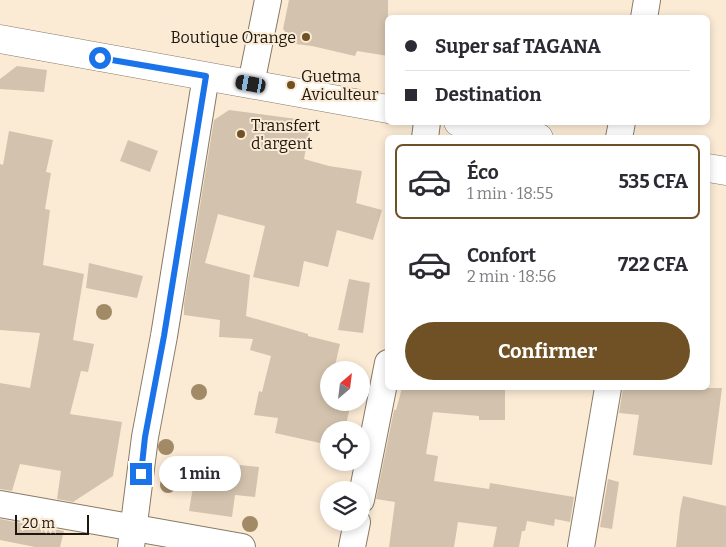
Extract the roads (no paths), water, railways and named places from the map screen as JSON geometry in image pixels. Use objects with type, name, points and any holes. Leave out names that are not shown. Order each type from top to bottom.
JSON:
[{"type":"main road","points":[[0,39],[385,108]]},
{"type":"main road","points":[[473,125],[524,135]]},
{"type":"main road","points":[[710,168],[726,171]]},
{"type":"street","points":[[251,84],[268,0]]},
{"type":"street","points":[[644,15],[647,0]]},
{"type":"street","points":[[132,538],[145,437],[164,336],[206,76]]},
{"type":"street","points":[[365,481],[385,378]]},
{"type":"street","points":[[581,547],[608,390]]},
{"type":"street","points":[[0,504],[132,538],[242,547]]},
{"type":"street","points":[[352,547],[355,531]]},
{"type":"place","name":"Boutique Orange","points":[[306,37]]},
{"type":"place","name":"Guetma Aviculteur","points":[[291,85]]},
{"type":"place","name":"Transfert d'argent","points":[[241,134]]}]
